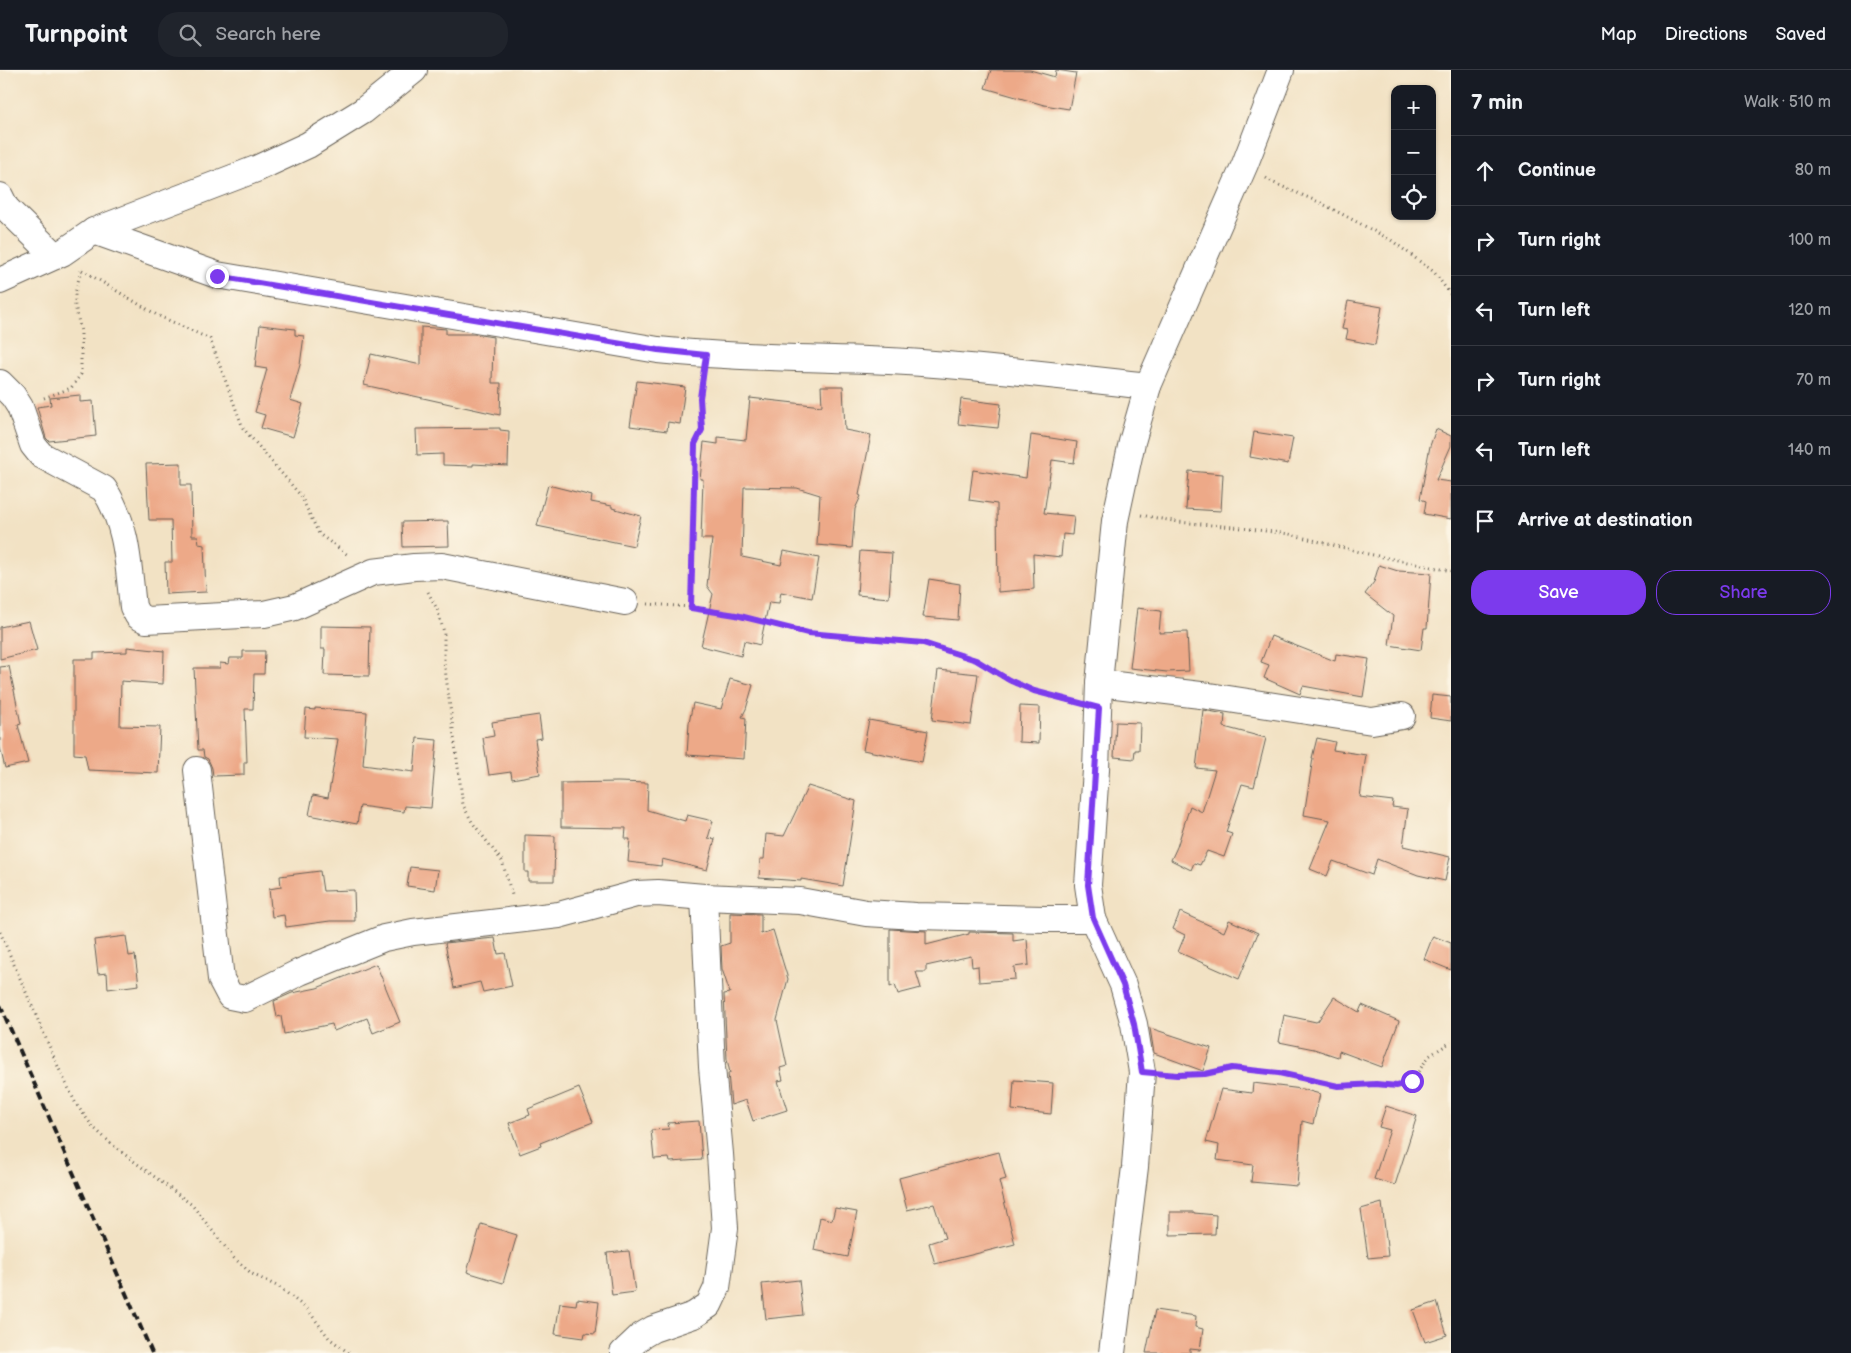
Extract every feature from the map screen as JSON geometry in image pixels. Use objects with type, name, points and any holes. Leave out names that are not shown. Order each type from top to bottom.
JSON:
[{"type":"street","points":[[0,282],[66,260],[94,231],[256,170],[308,144],[363,111],[414,70]]},
{"type":"street","points":[[1112,1353],[1135,1167],[1142,1072],[1134,1024],[1123,985],[1093,918],[1088,885],[1099,696],[1115,521],[1132,442],[1148,386],[1245,164],[1281,70]]},
{"type":"street","points":[[0,196],[6,208],[66,260]]},
{"type":"street","points":[[94,231],[217,276],[658,350],[706,355],[906,362],[1006,370],[1148,386]]},
{"type":"street","points":[[0,383],[20,407],[40,455],[104,489],[110,498],[116,509],[125,536],[133,606],[138,616],[146,620],[264,614],[295,607],[373,572],[414,567],[442,566],[625,602]]},
{"type":"street","points":[[1099,696],[1209,696],[1372,721],[1402,716]]},
{"type":"street","points":[[197,770],[220,979],[230,996],[245,999],[300,972],[384,938],[413,932],[559,915],[636,894],[658,893],[800,901],[866,913],[916,916],[1045,919],[1093,918]]},
{"type":"street","points":[[622,1353],[641,1336],[653,1329],[694,1315],[709,1305],[717,1288],[725,1228],[712,1067],[704,897]]},
{"type":"path","points":[[1245,164],[1274,183],[1321,203],[1391,240],[1434,272],[1451,295]]},
{"type":"path","points":[[20,407],[70,388],[81,374],[81,332],[75,306],[75,292],[66,260]]},
{"type":"path","points":[[66,260],[157,315],[210,339],[243,428],[301,496],[319,534],[373,572]]},
{"type":"path","points":[[691,608],[695,444],[702,430],[700,398],[706,355]]},
{"type":"path","points":[[1118,510],[1178,522],[1289,534],[1368,554],[1451,571]]},
{"type":"path","points":[[414,567],[437,609],[444,632],[444,661],[463,805],[472,822],[502,861],[519,920]]},
{"type":"path","points":[[625,602],[691,608],[736,615],[808,633],[923,643],[976,660],[1009,680],[1034,691],[1099,696]]},
{"type":"path","points":[[0,932],[64,1079],[76,1104],[93,1127],[116,1148],[192,1205],[234,1258],[252,1274],[279,1286],[307,1308],[329,1338],[349,1353]]},
{"type":"path","points":[[1142,1072],[1177,1075],[1205,1074],[1232,1068],[1279,1073],[1338,1086],[1376,1084],[1397,1086],[1412,1081],[1429,1056],[1451,1042]]},
{"type":"building","points":[[991,70],[1030,70],[1055,77],[1056,70],[1076,73],[1069,109],[1044,105],[985,88]]},
{"type":"building","points":[[1348,301],[1382,307],[1375,345],[1346,339],[1348,330],[1342,329]]},
{"type":"building","points":[[260,325],[295,329],[295,335],[304,336],[300,365],[290,400],[303,404],[293,437],[261,428],[265,415],[255,412],[267,369],[255,367]]},
{"type":"building","points":[[421,327],[446,329],[446,334],[474,334],[493,337],[492,383],[501,383],[500,415],[364,385],[371,354],[421,365]]},
{"type":"building","points":[[637,381],[685,387],[680,424],[668,422],[667,431],[630,426]]},
{"type":"building","points":[[821,386],[843,386],[845,430],[871,435],[859,495],[861,496],[855,509],[852,548],[817,545],[820,495],[797,488],[744,487],[742,557],[781,565],[784,551],[819,558],[812,598],[781,592],[779,603],[769,602],[760,645],[744,641],[741,656],[701,646],[713,594],[707,586],[712,539],[701,539],[703,479],[700,479],[704,442],[718,444],[718,437],[746,440],[750,398],[822,406]]},
{"type":"building","points":[[80,395],[80,402],[93,401],[96,436],[49,441],[46,438],[37,407],[51,405],[50,398]]},
{"type":"building","points":[[961,399],[1001,404],[998,428],[958,424]]},
{"type":"building","points":[[500,428],[500,430],[509,431],[508,466],[443,465],[443,454],[417,455],[416,429]]},
{"type":"building","points":[[1436,429],[1451,436],[1451,446],[1436,480],[1451,482],[1451,519],[1424,514],[1426,501],[1420,499],[1430,446]]},
{"type":"building","points":[[1254,432],[1293,438],[1288,464],[1250,457]]},
{"type":"building","points":[[1031,435],[1077,442],[1074,463],[1052,460],[1044,513],[1074,516],[1072,535],[1063,534],[1061,557],[1033,554],[1034,589],[998,592],[997,504],[969,500],[973,470],[1026,478]]},
{"type":"building","points":[[181,463],[181,485],[191,485],[192,536],[198,536],[199,544],[204,545],[206,592],[166,594],[165,562],[172,562],[171,520],[149,520],[146,464]]},
{"type":"building","points":[[1189,471],[1223,474],[1221,511],[1186,509]]},
{"type":"building","points":[[548,485],[592,496],[591,502],[612,506],[612,508],[641,516],[634,546],[537,526]]},
{"type":"building","points":[[448,521],[449,546],[403,547],[402,522]]},
{"type":"building","points":[[860,551],[892,553],[889,598],[857,595]]},
{"type":"building","points":[[1379,565],[1398,571],[1431,573],[1427,628],[1424,628],[1421,650],[1389,645],[1393,616],[1365,594],[1374,582]]},
{"type":"building","points":[[929,579],[960,584],[958,620],[923,617]]},
{"type":"building","points":[[1137,608],[1161,611],[1159,633],[1187,632],[1189,671],[1167,672],[1130,668]]},
{"type":"building","points":[[29,621],[37,650],[0,659],[0,627]]},
{"type":"building","points":[[321,626],[370,627],[369,676],[324,675],[325,649],[321,649]]},
{"type":"building","points":[[1271,636],[1335,661],[1336,654],[1369,659],[1363,697],[1303,686],[1300,694],[1264,678],[1269,665],[1261,662]]},
{"type":"building","points":[[127,647],[164,651],[163,684],[121,681],[120,726],[160,727],[158,773],[88,770],[85,755],[74,754],[74,659],[94,659],[94,653],[127,652]]},
{"type":"building","points":[[243,651],[265,651],[264,674],[254,674],[253,709],[245,709],[247,762],[244,762],[244,775],[213,776],[212,768],[208,759],[204,757],[203,750],[198,750],[194,668],[220,668],[220,663],[229,664],[230,658],[243,658]]},
{"type":"building","points":[[9,666],[21,724],[18,725],[28,763],[5,768],[0,747],[0,667]]},
{"type":"building","points":[[938,670],[978,674],[971,725],[932,720]]},
{"type":"building","points":[[730,679],[753,685],[742,717],[746,718],[744,759],[687,755],[689,723],[693,703],[721,709]]},
{"type":"building","points":[[1432,695],[1451,697],[1451,721],[1430,718]]},
{"type":"building","points":[[1020,706],[1040,707],[1039,743],[1019,742]]},
{"type":"building","points":[[315,708],[367,712],[363,765],[414,772],[417,738],[437,740],[431,808],[405,806],[404,812],[360,806],[357,824],[309,815],[313,795],[328,798],[338,739],[304,737],[306,709],[315,710]]},
{"type":"building","points":[[1203,710],[1225,714],[1224,727],[1266,738],[1254,787],[1242,784],[1226,832],[1232,834],[1224,857],[1207,851],[1200,865],[1194,863],[1191,870],[1171,860],[1190,806],[1202,812],[1215,770],[1196,768]]},
{"type":"building","points":[[539,715],[542,738],[535,739],[540,774],[512,779],[511,772],[489,775],[483,738],[494,736],[492,722]]},
{"type":"building","points":[[869,720],[928,731],[922,762],[863,750]]},
{"type":"building","points":[[1116,722],[1140,723],[1139,750],[1135,750],[1134,759],[1114,757]]},
{"type":"building","points":[[1317,738],[1335,742],[1333,750],[1366,755],[1360,797],[1393,801],[1392,807],[1408,809],[1403,846],[1450,857],[1445,881],[1418,875],[1377,859],[1372,875],[1333,861],[1327,876],[1310,869],[1330,820],[1304,815],[1312,758]]},
{"type":"building","points":[[561,783],[648,783],[647,810],[685,821],[687,815],[713,821],[708,838],[715,839],[707,870],[662,859],[661,866],[628,862],[630,839],[625,839],[626,828],[561,827]]},
{"type":"building","points":[[808,786],[856,801],[843,886],[801,879],[801,881],[759,878],[760,859],[764,859],[766,834],[784,836]]},
{"type":"building","points":[[525,835],[555,836],[554,881],[528,881],[528,872],[525,872]]},
{"type":"building","points":[[410,867],[438,870],[435,890],[407,886]]},
{"type":"building","points":[[320,871],[323,891],[354,890],[355,921],[330,921],[286,927],[284,915],[272,917],[269,889],[281,887],[280,876]]},
{"type":"building","points":[[1180,912],[1224,932],[1229,920],[1258,933],[1239,979],[1178,952],[1185,935],[1173,929]]},
{"type":"building","points":[[730,913],[761,914],[761,934],[773,930],[788,979],[777,1020],[787,1066],[780,1068],[783,1080],[778,1081],[787,1110],[753,1121],[746,1100],[731,1105],[724,994],[730,993],[722,969],[721,946],[730,943]]},
{"type":"building","points":[[890,929],[926,931],[926,945],[969,934],[969,932],[1013,933],[1013,941],[1027,939],[1029,965],[1014,967],[1015,979],[979,982],[978,966],[972,967],[971,956],[926,966],[926,972],[916,972],[921,988],[898,994],[895,985],[890,987]]},
{"type":"building","points":[[126,936],[129,956],[135,955],[139,985],[108,989],[107,973],[98,974],[94,940]]},
{"type":"building","points":[[1433,936],[1451,943],[1451,970],[1424,959]]},
{"type":"building","points":[[495,938],[498,954],[505,953],[512,986],[483,992],[480,982],[454,988],[445,943]]},
{"type":"building","points":[[376,964],[400,1022],[373,1033],[367,1018],[334,1031],[332,1024],[284,1034],[281,1016],[277,1017],[274,1001],[292,993],[317,988]]},
{"type":"building","points":[[1334,997],[1359,1012],[1362,1005],[1399,1021],[1382,1067],[1339,1051],[1338,1057],[1314,1049],[1279,1042],[1284,1015],[1316,1022]]},
{"type":"building","points":[[1150,1028],[1211,1048],[1203,1071],[1154,1053]]},
{"type":"building","points":[[1014,1080],[1053,1083],[1051,1114],[1012,1110]]},
{"type":"building","points":[[1253,1083],[1302,1089],[1320,1094],[1313,1124],[1302,1121],[1297,1186],[1251,1182],[1253,1165],[1217,1160],[1219,1145],[1206,1142],[1221,1089],[1252,1093]]},
{"type":"building","points":[[579,1088],[593,1122],[540,1143],[541,1146],[520,1154],[509,1123],[530,1115],[528,1109]]},
{"type":"building","points":[[1386,1106],[1417,1116],[1395,1185],[1374,1179],[1390,1130],[1379,1127]]},
{"type":"building","points":[[699,1121],[702,1160],[670,1162],[669,1158],[654,1159],[651,1130],[669,1129],[668,1123]]},
{"type":"building","points":[[999,1152],[1006,1179],[999,1181],[1015,1244],[935,1264],[929,1243],[945,1238],[934,1204],[907,1210],[899,1178]]},
{"type":"building","points":[[1382,1203],[1388,1256],[1368,1258],[1361,1209]]},
{"type":"building","points":[[835,1208],[857,1212],[848,1257],[814,1250],[820,1217],[832,1220]]},
{"type":"building","points":[[1170,1212],[1194,1212],[1216,1215],[1215,1234],[1170,1235]]},
{"type":"building","points":[[481,1224],[517,1235],[503,1283],[467,1272]]},
{"type":"building","points":[[629,1251],[635,1292],[612,1295],[607,1253]]},
{"type":"building","points":[[799,1280],[803,1315],[766,1319],[762,1284]]},
{"type":"building","points":[[577,1299],[599,1302],[595,1334],[585,1333],[584,1338],[555,1334],[560,1303],[576,1305]]},
{"type":"building","points":[[1437,1302],[1447,1335],[1425,1342],[1413,1310]]},
{"type":"building","points":[[1155,1310],[1196,1316],[1195,1327],[1203,1329],[1200,1350],[1190,1349],[1190,1353],[1146,1353]]},
{"type":"railway","points":[[0,1005],[152,1353]]},
{"type":"route","points":[[217,276],[658,350],[706,355],[700,398],[702,430],[695,444],[691,608],[736,615],[808,633],[923,643],[976,660],[1009,680],[1034,691],[1099,708],[1088,885],[1093,918],[1123,985],[1134,1024],[1142,1072],[1177,1075],[1205,1074],[1232,1068],[1279,1073],[1338,1086],[1376,1084],[1397,1086],[1412,1081]]}]
